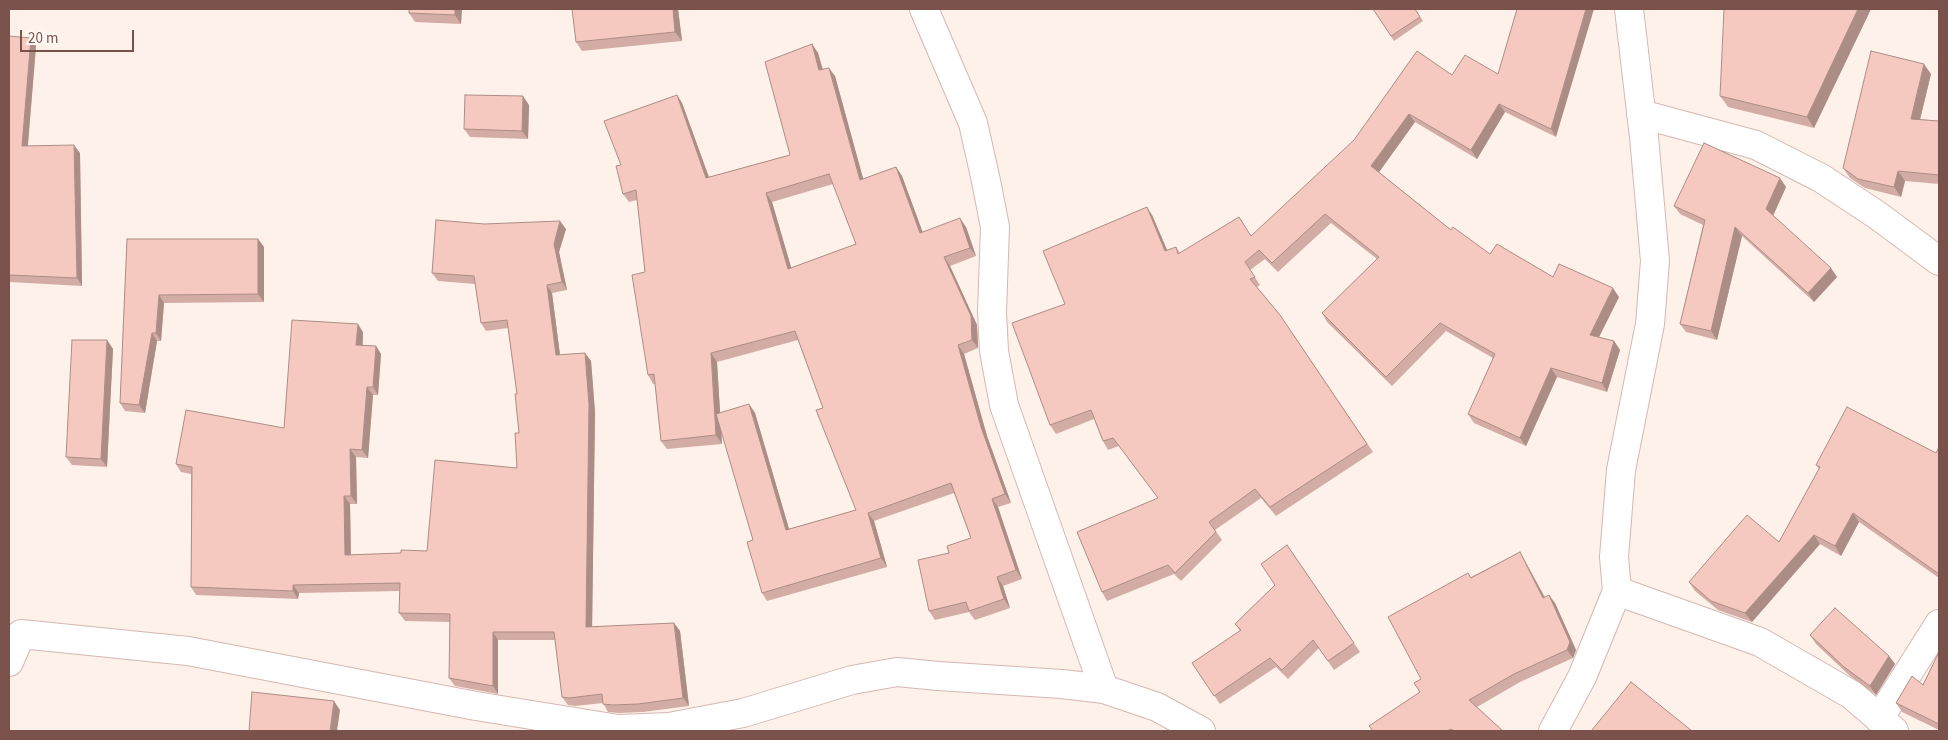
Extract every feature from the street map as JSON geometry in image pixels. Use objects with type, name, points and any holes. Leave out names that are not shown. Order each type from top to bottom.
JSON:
[{"type":"street","points":[[924,9],[973,124],[986,181],[994,227],[992,312],[994,351],[1004,405],[1104,689]]},
{"type":"street","points":[[1553,731],[1582,677],[1617,591],[1614,557],[1621,470],[1650,324],[1655,262],[1629,9]]},
{"type":"street","points":[[1641,114],[1756,145],[1821,178],[1877,215],[1939,261]]},
{"type":"street","points":[[1617,591],[1760,642],[1852,695],[1887,725],[1939,624]]},
{"type":"street","points":[[9,662],[15,633],[188,651],[476,706],[618,729],[669,726],[743,712],[852,680],[897,672],[1062,684],[1104,689],[1157,708],[1201,731]]},
{"type":"building","points":[[409,9],[455,9],[455,15],[409,13]]},
{"type":"building","points":[[572,9],[673,9],[675,32],[576,42]]},
{"type":"building","points":[[1373,9],[1415,9],[1420,17],[1391,36]]},
{"type":"building","points":[[1517,9],[1586,9],[1551,129],[1499,104],[1471,150],[1409,114],[1371,166],[1451,230],[1453,227],[1490,254],[1497,244],[1553,277],[1559,264],[1613,288],[1590,335],[1614,341],[1602,383],[1551,368],[1520,438],[1468,414],[1495,354],[1440,323],[1386,377],[1322,313],[1379,257],[1325,214],[1272,263],[1259,250],[1245,262],[1255,277],[1250,279],[1280,315],[1367,444],[1270,507],[1255,489],[1209,522],[1216,532],[1175,573],[1168,565],[1102,592],[1077,532],[1158,498],[1113,438],[1103,441],[1091,410],[1050,425],[1012,323],[1065,304],[1043,251],[1147,207],[1165,251],[1176,247],[1178,254],[1239,217],[1251,236],[1354,140],[1417,51],[1452,75],[1465,55],[1498,74]]},
{"type":"building","points":[[1724,9],[1858,9],[1807,117],[1720,96]]},
{"type":"building","points":[[9,36],[31,38],[22,146],[74,145],[77,278],[9,275]]},
{"type":"building","points":[[812,44],[819,70],[829,68],[860,180],[896,167],[920,233],[960,218],[970,248],[944,257],[971,316],[972,340],[958,345],[981,427],[1005,494],[992,499],[1016,570],[997,577],[1004,599],[969,611],[966,602],[929,611],[918,560],[949,553],[947,546],[971,538],[951,483],[868,513],[881,558],[762,593],[747,542],[753,540],[716,414],[749,404],[786,530],[856,510],[816,410],[823,408],[795,331],[711,353],[716,435],[661,441],[654,374],[648,375],[632,275],[645,272],[636,190],[623,194],[616,166],[621,165],[604,121],[677,95],[706,178],[790,155],[765,62]],"holes":[[[829,174],[856,244],[788,269],[766,193]]]},
{"type":"building","points":[[1871,51],[1924,64],[1911,119],[1939,121],[1939,175],[1898,171],[1894,187],[1858,179],[1843,168]]},
{"type":"building","points":[[465,95],[523,96],[522,131],[464,129]]},
{"type":"building","points":[[1704,143],[1780,178],[1766,209],[1831,268],[1808,293],[1735,227],[1711,331],[1680,324],[1705,220],[1674,206]]},
{"type":"building","points":[[436,220],[484,224],[560,221],[554,244],[562,282],[547,285],[556,355],[585,353],[589,404],[586,627],[674,623],[683,698],[613,705],[603,704],[602,694],[569,698],[562,697],[554,632],[493,632],[493,686],[449,678],[450,614],[399,613],[400,583],[293,585],[293,591],[191,587],[192,467],[176,464],[186,410],[284,428],[292,320],[358,324],[356,345],[376,346],[373,387],[367,387],[362,450],[350,449],[351,496],[344,496],[345,555],[401,553],[401,550],[427,551],[435,460],[517,468],[515,433],[519,433],[515,394],[517,394],[507,320],[481,323],[474,276],[432,273]]},
{"type":"building","points":[[127,239],[258,239],[258,294],[159,295],[156,333],[152,333],[139,405],[120,403]]},
{"type":"building","points":[[72,340],[107,340],[101,459],[66,457]]},
{"type":"building","points":[[1847,407],[1936,453],[1939,447],[1939,574],[1853,513],[1835,546],[1814,535],[1745,613],[1711,601],[1689,582],[1747,515],[1779,542],[1820,467],[1816,465]]},
{"type":"building","points":[[1287,545],[1354,643],[1328,661],[1313,640],[1282,670],[1270,658],[1214,696],[1192,663],[1241,630],[1235,624],[1275,585],[1261,564]]},
{"type":"building","points":[[1520,552],[1543,598],[1549,595],[1570,642],[1567,650],[1514,674],[1469,700],[1503,731],[1454,731],[1451,729],[1447,731],[1373,731],[1369,726],[1420,692],[1414,683],[1421,679],[1388,617],[1468,573],[1471,578]]},
{"type":"building","points":[[1835,608],[1889,656],[1870,686],[1844,667],[1810,635]]},
{"type":"building","points":[[1939,652],[1939,724],[1896,703],[1912,676],[1923,685]]},
{"type":"building","points":[[1631,682],[1692,731],[1592,730]]},
{"type":"building","points":[[252,692],[334,701],[330,731],[249,731]]}]
